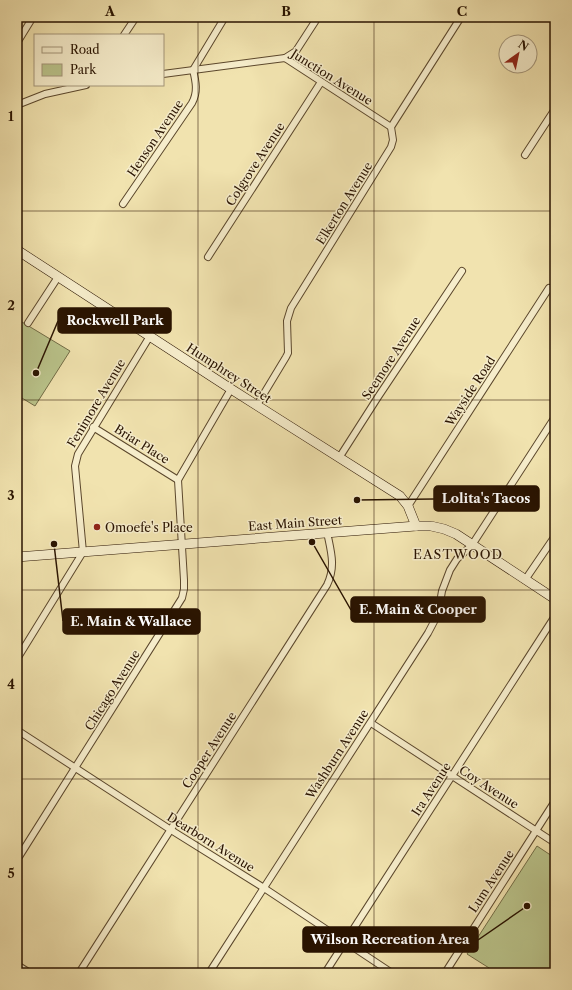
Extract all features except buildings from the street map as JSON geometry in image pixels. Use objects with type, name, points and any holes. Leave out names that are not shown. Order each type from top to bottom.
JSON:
[{"type":"street","points":[[17,43],[33,17]]},
{"type":"street","points":[[125,34],[136,17]]},
{"type":"street","points":[[193,70],[225,17]]},
{"type":"street","points":[[284,58],[296,51],[318,17]]},
{"type":"street","points":[[391,127],[461,17]]},
{"type":"street","name":"Junction Avenue","points":[[164,74],[284,58],[391,127]]},
{"type":"street","name":"Henson Avenue","points":[[123,204],[192,103],[195,97],[196,88],[193,70]]},
{"type":"street","name":"Colgrove Avenue","points":[[208,257],[321,82]]},
{"type":"street","points":[[17,105],[45,94],[81,86]]},
{"type":"street","points":[[524,155],[555,109]]},
{"type":"street","name":"Elkerton Avenue","points":[[257,405],[288,353],[287,321],[291,308],[391,147],[393,140],[391,127]]},
{"type":"street","name":"Humphrey Street","points":[[17,250],[231,389],[400,496],[408,506],[416,526]]},
{"type":"street","name":"Seemore Avenue","points":[[340,458],[378,397],[462,270]]},
{"type":"street","points":[[28,323],[58,277]]},
{"type":"street","name":"Wayside Road","points":[[408,506],[549,288]]},
{"type":"street","name":"Fenimore Avenue","points":[[83,552],[75,466],[76,460],[93,427],[150,336]]},
{"type":"street","points":[[178,480],[231,389]]},
{"type":"street","name":"Washburn Avenue","points":[[209,973],[428,633],[438,614],[442,591],[450,570],[457,559],[472,545],[555,417]]},
{"type":"street","name":"Briar Place","points":[[93,427],[178,480]]},
{"type":"street","name":"Chicago Avenue","points":[[17,860],[182,598],[184,585],[178,480]]},
{"type":"street","name":"East Main Street","points":[[17,558],[327,532],[431,526],[449,531],[555,599]]},
{"type":"street","name":"Cooper Avenue","points":[[79,973],[327,585],[332,575],[333,562],[327,532]]},
{"type":"street","points":[[525,580],[555,536]]},
{"type":"street","points":[[17,659],[83,552]]},
{"type":"street","name":"Ira Avenue","points":[[325,973],[555,616]]},
{"type":"street","name":"Coy Avenue","points":[[371,723],[555,843]]},
{"type":"street","name":"Dearborn Avenue","points":[[17,730],[171,830],[264,888],[392,973]]},
{"type":"street","name":"Lum Avenue","points":[[445,973],[555,801]]},
{"type":"street","points":[[17,965],[30,973]]},
{"type":"green space","points":[[17,319],[70,351],[35,406],[17,395]]},
{"type":"green space","points":[[537,846],[555,858],[555,963],[549,973],[497,973],[467,954]]},
{"type":"place","name":"Rockwell Park","points":[[36,373]]},
{"type":"place","name":"Lolita's Tacos","points":[[357,500]]},
{"type":"place","name":"Omoefe's Place","points":[[97,527]]},
{"type":"place","name":"E. Main & Cooper","points":[[312,542]]},
{"type":"place","name":"E. Main & Wallace","points":[[54,544]]},
{"type":"place","name":"Wilson Recreation Area","points":[[527,906]]},
{"type":"district","name":"EASTWOOD","points":[[458,554]]}]
